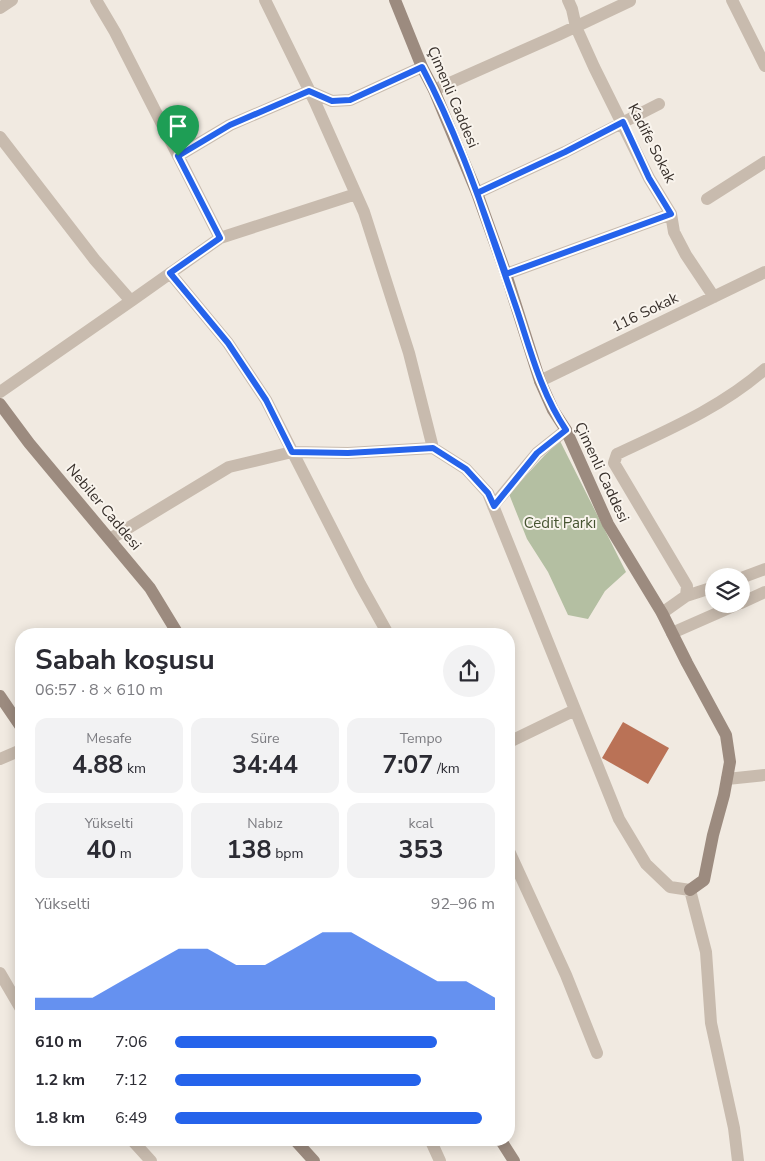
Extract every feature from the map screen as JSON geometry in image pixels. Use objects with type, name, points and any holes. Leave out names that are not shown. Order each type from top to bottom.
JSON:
[{"type":"street","points":[[0,8],[12,0]]},
{"type":"street","points":[[96,0],[115,32],[220,238]]},
{"type":"street","points":[[265,0],[364,212],[409,353],[433,448]]},
{"type":"street","name":"Çimenli Caddesi","points":[[396,0],[422,67],[434,90],[477,193],[506,274],[540,381],[553,410],[566,430],[608,524],[662,613],[686,663],[726,735],[730,762],[724,795],[713,835],[704,880],[690,890]]},
{"type":"street","name":"Kadife Sokak","points":[[568,0],[576,27],[649,178],[671,214],[674,232],[686,255],[714,297]]},
{"type":"street","points":[[732,0],[765,66]]},
{"type":"street","points":[[434,90],[630,1]]},
{"type":"street","points":[[178,156],[230,125],[309,91],[332,101],[350,100],[422,67]]},
{"type":"street","points":[[477,193],[565,152],[658,104]]},
{"type":"street","points":[[0,137],[96,260],[131,301]]},
{"type":"street","points":[[707,199],[765,162]]},
{"type":"street","points":[[0,392],[220,238],[356,194]]},
{"type":"street","points":[[506,274],[671,214]]},
{"type":"street","name":"116 Sokak","points":[[540,381],[765,272]]},
{"type":"street","points":[[170,273],[228,343],[266,400],[360,584],[385,628]]},
{"type":"street","points":[[686,596],[687,586],[614,463],[617,454],[685,422],[745,387],[765,369]]},
{"type":"street","name":"Nebiler Caddesi","points":[[0,404],[29,443],[150,588],[174,628]]},
{"type":"street","points":[[494,506],[537,453],[566,430]]},
{"type":"street","points":[[110,539],[229,467],[292,452],[348,453],[433,448],[466,469],[488,493],[494,506],[619,819],[646,864],[670,887],[690,890],[706,952],[711,1023],[734,1128],[738,1161]]},
{"type":"street","points":[[750,575],[765,569]]},
{"type":"street","points":[[662,613],[686,596],[705,590]]},
{"type":"street","points":[[750,599],[765,592]]},
{"type":"street","points":[[672,633],[717,613]]},
{"type":"street","points":[[0,696],[15,718]]},
{"type":"street","points":[[515,739],[575,710]]},
{"type":"street","points":[[0,759],[15,753]]},
{"type":"street","points":[[726,780],[765,776]]},
{"type":"street","points":[[515,862],[566,975],[597,1053]]},
{"type":"street","points":[[0,973],[15,999]]},
{"type":"street","points":[[137,1146],[150,1161]]},
{"type":"street","points":[[300,1146],[314,1161]]},
{"type":"street","points":[[433,1146],[440,1161]]},
{"type":"street","points":[[504,1146],[514,1161]]},
{"type":"green space","name":"Cedit Parkı","points":[[560,441],[626,572],[605,591],[588,619],[568,615],[548,572],[527,539],[509,494]]},
{"type":"building","points":[[623,722],[669,748],[648,784],[602,758]]},
{"type":"route","points":[[178,156],[220,238],[170,273],[228,343],[266,400],[292,452],[348,453],[433,448],[466,469],[488,493],[494,506],[537,453],[566,430],[553,410],[540,381],[506,274],[477,193],[565,152],[623,122],[649,178],[671,214],[506,274],[491,234],[477,193],[434,90],[422,67],[350,100],[332,101],[309,91],[230,125],[178,156]]}]
